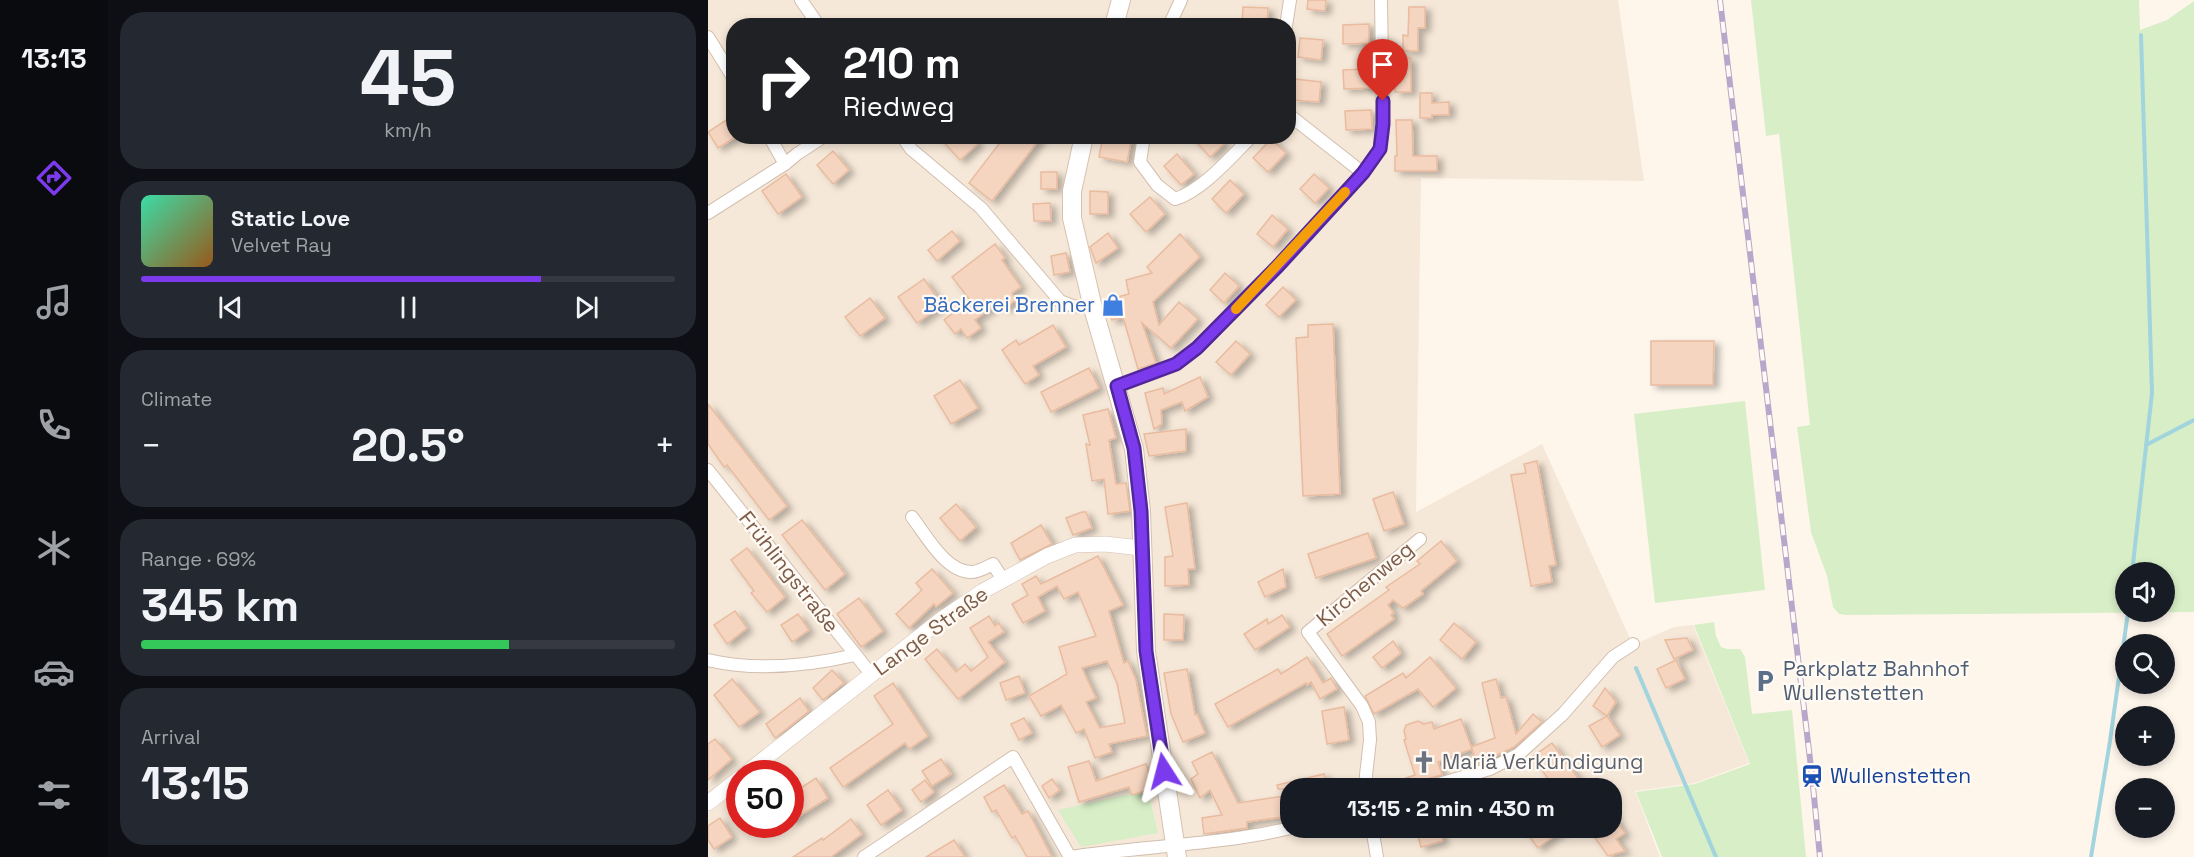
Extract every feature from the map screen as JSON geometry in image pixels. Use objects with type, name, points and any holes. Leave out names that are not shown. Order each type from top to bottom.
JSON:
[{"type":"main road","points":[[1116,18],[1121,0]]},
{"type":"main road","points":[[1081,144],[1072,191],[1072,218],[1093,308],[1134,448],[1141,511],[1147,660],[1176,852]]},
{"type":"street","points":[[801,0],[813,18]]},
{"type":"street","points":[[1173,18],[1181,0]]},
{"type":"street","points":[[1287,18],[1290,0]]},
{"type":"street","points":[[1117,386],[1176,364],[1197,348],[1278,266],[1363,173],[1380,149],[1383,124],[1381,0]]},
{"type":"street","points":[[708,37],[726,66]]},
{"type":"street","points":[[1296,120],[1363,173]]},
{"type":"street","points":[[774,144],[785,164]]},
{"type":"street","points":[[708,213],[812,144]]},
{"type":"street","points":[[908,144],[981,208],[1060,301],[1073,306],[1093,308]]},
{"type":"street","points":[[1143,144],[1140,162],[1157,185],[1175,199],[1187,195],[1244,144]]},
{"type":"street","name":"Frühlingstraße","points":[[708,470],[871,674]]},
{"type":"street","points":[[912,517],[936,550],[957,570],[974,573],[993,564],[1004,580]]},
{"type":"street","name":"Kirchenweg","points":[[1366,778],[1369,723],[1362,706],[1308,632],[1420,539]]},
{"type":"street","name":"Lange Straße","points":[[763,760],[952,611],[1004,580],[1047,556],[1075,545],[1105,543],[1141,548]]},
{"type":"street","points":[[1459,778],[1490,769],[1519,754],[1563,714],[1613,657],[1633,644]]},
{"type":"street","points":[[708,660],[724,664],[757,666],[835,660],[855,656]]},
{"type":"street","points":[[864,857],[1013,757],[1070,857],[1124,849],[1176,852],[1280,830]]},
{"type":"street","points":[[708,803],[726,789]]},
{"type":"street","points":[[1374,838],[1377,857]]},
{"type":"shaded area","points":[[708,0],[1618,0],[1644,181],[1421,178],[1416,512],[1542,444],[1633,645],[1674,627],[1693,625],[1749,763],[1695,783],[1635,791],[1660,857],[708,857]]},
{"type":"green space","points":[[1751,0],[2139,0],[2140,30],[2167,20],[2194,1],[2194,612],[2175,612],[2175,562],[2115,562],[2115,613],[1839,614],[1833,607],[1827,576],[1811,532],[1797,427],[1810,425],[1779,134],[1766,136]]},
{"type":"green space","points":[[1745,401],[1765,590],[1655,603],[1634,414]]},
{"type":"green space","points":[[1714,622],[1716,636],[1721,647],[1740,649],[1745,657],[1752,714],[1792,710],[1806,857],[1662,857],[1636,792],[1695,784],[1750,764],[1694,625]]},
{"type":"green space","points":[[1148,790],[1158,833],[1081,847],[1058,810]]},
{"type":"building","points":[[1308,0],[1326,0],[1325,11],[1307,9]]},
{"type":"building","points":[[1243,7],[1268,8],[1267,18],[1242,18]]},
{"type":"building","points":[[1409,7],[1425,7],[1425,28],[1418,28],[1418,51],[1403,51],[1403,35],[1408,36]]},
{"type":"building","points":[[1369,24],[1369,43],[1343,44],[1343,25]]},
{"type":"building","points":[[1300,38],[1323,40],[1321,60],[1298,57]]},
{"type":"building","points":[[1395,58],[1411,58],[1411,92],[1395,92]]},
{"type":"building","points":[[1369,69],[1370,88],[1344,89],[1343,70]]},
{"type":"building","points":[[1296,79],[1321,82],[1319,102],[1296,100]]},
{"type":"building","points":[[1420,93],[1432,93],[1432,103],[1449,102],[1449,115],[1420,118]]},
{"type":"building","points":[[1371,110],[1372,129],[1346,130],[1345,111]]},
{"type":"building","points":[[726,120],[726,143],[718,148],[708,132]]},
{"type":"building","points":[[1396,120],[1412,120],[1413,156],[1437,156],[1437,171],[1395,171]]},
{"type":"building","points":[[945,144],[978,144],[960,160]]},
{"type":"building","points":[[999,144],[1036,144],[992,201],[969,183]]},
{"type":"building","points":[[1101,144],[1130,144],[1127,162],[1099,157]]},
{"type":"building","points":[[1198,144],[1224,144],[1210,157]]},
{"type":"building","points":[[1266,144],[1276,144],[1286,153],[1268,172],[1253,158]]},
{"type":"building","points":[[833,151],[849,170],[833,184],[817,165]]},
{"type":"building","points":[[1177,154],[1194,174],[1181,185],[1164,166]]},
{"type":"building","points":[[1041,172],[1057,172],[1057,189],[1041,189]]},
{"type":"building","points":[[786,174],[802,197],[778,214],[762,191]]},
{"type":"building","points":[[1314,174],[1329,188],[1315,203],[1300,189]]},
{"type":"building","points":[[1230,180],[1244,194],[1226,213],[1212,199]]},
{"type":"building","points":[[1090,191],[1108,192],[1108,214],[1090,214]]},
{"type":"building","points":[[1150,197],[1165,214],[1146,232],[1130,214]]},
{"type":"building","points":[[1050,203],[1051,221],[1034,221],[1033,204]]},
{"type":"building","points":[[1272,215],[1288,229],[1273,247],[1257,234]]},
{"type":"building","points":[[952,231],[960,241],[937,261],[928,250]]},
{"type":"building","points":[[1108,233],[1118,248],[1096,263],[1090,247]]},
{"type":"building","points":[[1180,234],[1200,257],[1153,302],[1159,325],[1179,302],[1198,319],[1171,348],[1142,323],[1156,363],[1138,369],[1123,317],[1112,320],[1106,300],[1129,294],[1126,280],[1152,273],[1147,267]]},
{"type":"building","points":[[995,244],[1005,258],[1002,260],[1021,287],[1012,293],[1016,300],[1004,309],[999,302],[984,313],[975,320],[981,328],[967,338],[961,329],[955,334],[944,320],[970,300],[952,277]]},
{"type":"building","points":[[1066,253],[1070,272],[1054,275],[1051,256]]},
{"type":"building","points":[[1225,273],[1239,286],[1224,303],[1210,290]]},
{"type":"building","points":[[924,279],[942,305],[917,323],[898,297]]},
{"type":"building","points":[[1283,287],[1296,300],[1279,317],[1266,305]]},
{"type":"building","points":[[870,298],[885,318],[860,336],[845,317]]},
{"type":"building","points":[[1333,324],[1340,494],[1303,496],[1296,338],[1308,337],[1308,325]]},
{"type":"building","points":[[1053,325],[1066,347],[1033,366],[1039,375],[1025,384],[1002,350],[1016,340],[1019,345]]},
{"type":"building","points":[[1236,341],[1250,354],[1231,375],[1216,362]]},
{"type":"building","points":[[1651,341],[1714,341],[1713,385],[1651,385]]},
{"type":"building","points":[[1089,368],[1099,388],[1051,412],[1041,392]]},
{"type":"building","points":[[1200,377],[1208,397],[1185,411],[1182,402],[1161,410],[1162,424],[1154,429],[1145,393],[1163,388],[1164,394]]},
{"type":"building","points":[[960,380],[978,408],[951,424],[934,396]]},
{"type":"building","points":[[708,404],[787,506],[769,520],[727,465],[724,467],[708,444]]},
{"type":"building","points":[[1108,409],[1116,438],[1109,440],[1116,484],[1126,483],[1130,511],[1108,514],[1104,479],[1092,481],[1086,444],[1090,445],[1083,415]]},
{"type":"building","points":[[1186,429],[1186,451],[1149,456],[1144,434]]},
{"type":"building","points":[[1537,461],[1556,565],[1549,566],[1552,582],[1531,586],[1511,475],[1526,473],[1524,464]]},
{"type":"building","points":[[1393,492],[1404,524],[1384,531],[1373,499]]},
{"type":"building","points":[[1187,503],[1195,569],[1188,569],[1189,585],[1165,586],[1165,557],[1173,556],[1165,507]]},
{"type":"building","points":[[956,504],[976,527],[960,541],[940,518]]},
{"type":"building","points":[[1086,512],[1092,528],[1073,535],[1066,518]]},
{"type":"building","points":[[802,520],[845,574],[825,590],[782,535]]},
{"type":"building","points":[[1041,525],[1052,544],[1020,560],[1011,543]]},
{"type":"building","points":[[1368,533],[1376,558],[1316,578],[1308,554]]},
{"type":"building","points":[[1441,541],[1457,561],[1421,591],[1423,594],[1403,608],[1393,600],[1388,605],[1394,613],[1391,615],[1394,619],[1342,656],[1327,634],[1389,590],[1386,587],[1420,564],[1417,561]]},
{"type":"building","points":[[747,548],[785,597],[767,612],[751,593],[754,591],[731,560]]},
{"type":"building","points":[[1098,556],[1123,605],[1109,611],[1124,663],[1128,661],[1136,680],[1147,736],[1109,744],[1112,752],[1095,758],[1084,729],[1076,733],[1061,705],[1041,716],[1029,696],[1067,674],[1059,647],[1096,636],[1078,592],[1064,599],[1057,586],[1038,597],[1045,611],[1023,623],[1012,604],[1028,595],[1022,584],[1036,576],[1041,584]],"holes":[[[1107,661],[1117,683],[1125,723],[1100,728],[1086,702],[1096,698],[1082,668]]]},
{"type":"building","points":[[932,569],[953,593],[936,607],[934,604],[909,628],[896,614],[922,590],[916,583]]},
{"type":"building","points":[[1283,569],[1286,587],[1265,597],[1258,582]]},
{"type":"building","points":[[859,598],[883,631],[861,647],[837,614]]},
{"type":"building","points":[[735,611],[747,628],[727,644],[714,625]]},
{"type":"building","points":[[798,614],[809,630],[792,642],[781,625]]},
{"type":"building","points":[[1164,614],[1184,615],[1183,640],[1164,640]]},
{"type":"building","points":[[1282,615],[1290,627],[1255,650],[1244,634],[1267,619],[1268,624]]},
{"type":"building","points":[[989,616],[995,626],[999,623],[1004,632],[988,642],[1005,662],[958,699],[925,659],[937,649],[956,672],[965,664],[971,671],[988,657],[970,628]]},
{"type":"building","points":[[1454,623],[1476,642],[1462,659],[1440,640]]},
{"type":"building","points":[[1687,638],[1693,650],[1674,659],[1665,640]]},
{"type":"building","points":[[1393,641],[1401,653],[1382,668],[1373,657]]},
{"type":"building","points":[[1307,657],[1323,683],[1331,678],[1337,689],[1320,699],[1311,682],[1307,685],[1306,683],[1228,727],[1215,704],[1278,669],[1281,674]]},
{"type":"building","points":[[1430,657],[1456,688],[1433,707],[1418,689],[1374,714],[1365,696],[1403,673],[1406,678]]},
{"type":"building","points":[[1676,660],[1685,679],[1666,688],[1657,669]]},
{"type":"building","points":[[1187,669],[1195,715],[1197,714],[1205,733],[1183,742],[1171,714],[1164,673]]},
{"type":"building","points":[[832,670],[844,683],[823,700],[813,688]]},
{"type":"building","points":[[1019,676],[1025,693],[1006,700],[1000,683]]},
{"type":"building","points":[[732,679],[760,712],[739,727],[714,695]]},
{"type":"building","points":[[1496,679],[1501,698],[1506,697],[1516,734],[1533,714],[1542,722],[1514,747],[1478,764],[1471,747],[1495,738],[1482,683]]},
{"type":"building","points":[[893,683],[928,736],[909,749],[905,743],[843,787],[830,768],[893,724],[874,696]]},
{"type":"building","points":[[1605,688],[1616,702],[1607,716],[1593,706]]},
{"type":"building","points":[[800,698],[809,711],[775,738],[766,724]]},
{"type":"building","points":[[1344,707],[1349,740],[1327,744],[1322,711]]},
{"type":"building","points":[[1607,716],[1620,735],[1602,747],[1589,726]]},
{"type":"building","points":[[1024,718],[1032,733],[1019,740],[1011,724]]},
{"type":"building","name":"Mariä Verkündigung","points":[[1461,719],[1472,749],[1438,762],[1442,775],[1430,778],[1406,778],[1415,775],[1404,740],[1406,739],[1404,731],[1406,725],[1418,721],[1424,724],[1432,722],[1434,729]]},
{"type":"building","points":[[715,739],[732,759],[726,760],[726,764],[708,780],[708,744]]},
{"type":"building","points":[[1552,743],[1578,778],[1548,778],[1532,757]]},
{"type":"building","points":[[1212,752],[1238,803],[1280,797],[1280,817],[1247,822],[1247,828],[1204,834],[1202,818],[1222,815],[1210,790],[1200,798],[1191,779],[1198,774],[1192,762]]},
{"type":"building","points":[[941,759],[951,774],[932,786],[922,771]]},
{"type":"building","points":[[1089,761],[1096,781],[1146,764],[1154,788],[1132,795],[1129,787],[1079,802],[1068,767]]},
{"type":"building","points":[[1324,774],[1325,778],[1307,778]]},
{"type":"building","points":[[816,778],[828,798],[804,813],[804,786]]},
{"type":"building","points":[[1052,779],[1060,790],[1049,798],[1042,786]]},
{"type":"building","points":[[925,780],[934,792],[921,802],[912,790]]},
{"type":"building","points":[[1004,785],[1022,814],[1028,811],[1052,857],[1027,857],[1015,836],[1012,838],[996,810],[992,812],[984,797]]},
{"type":"building","points":[[888,790],[902,810],[881,825],[867,805]]},
{"type":"building","points":[[720,818],[726,828],[726,838],[730,838],[714,849],[708,840],[708,826]]},
{"type":"building","points":[[851,819],[862,834],[831,857],[793,857],[822,838],[823,840]]},
{"type":"building","points":[[1419,838],[1442,838],[1443,841],[1421,847]]},
{"type":"building","points":[[1530,838],[1552,838],[1538,848]]},
{"type":"building","points":[[1595,838],[1618,838],[1625,851],[1608,856]]},
{"type":"building","points":[[954,840],[965,857],[926,857]]},
{"type":"waterway","points":[[2133,562],[2152,393],[2141,35]]},
{"type":"waterway","points":[[2146,445],[2194,420]]},
{"type":"waterway","points":[[2091,857],[2127,622]]},
{"type":"waterway","points":[[1636,668],[1716,857]]},
{"type":"railway","points":[[1720,0],[1820,857]]},
{"type":"slow traffic","points":[[1236,309],[1345,192]]},
{"type":"place","name":"Bäckerei Brenner","points":[[1113,305]]},
{"type":"place","name":"Parkplatz Bahnhof Wullenstetten","points":[[1765,681]]},
{"type":"place","name":"Mariä Verkündigung","points":[[1424,762]]},
{"type":"place","name":"Wullenstetten","points":[[1812,776]]},
{"type":"route","points":[[1164,771],[1146,651],[1141,511],[1134,448],[1117,386],[1176,364],[1197,348],[1278,266],[1363,173],[1380,149],[1383,101]]}]
